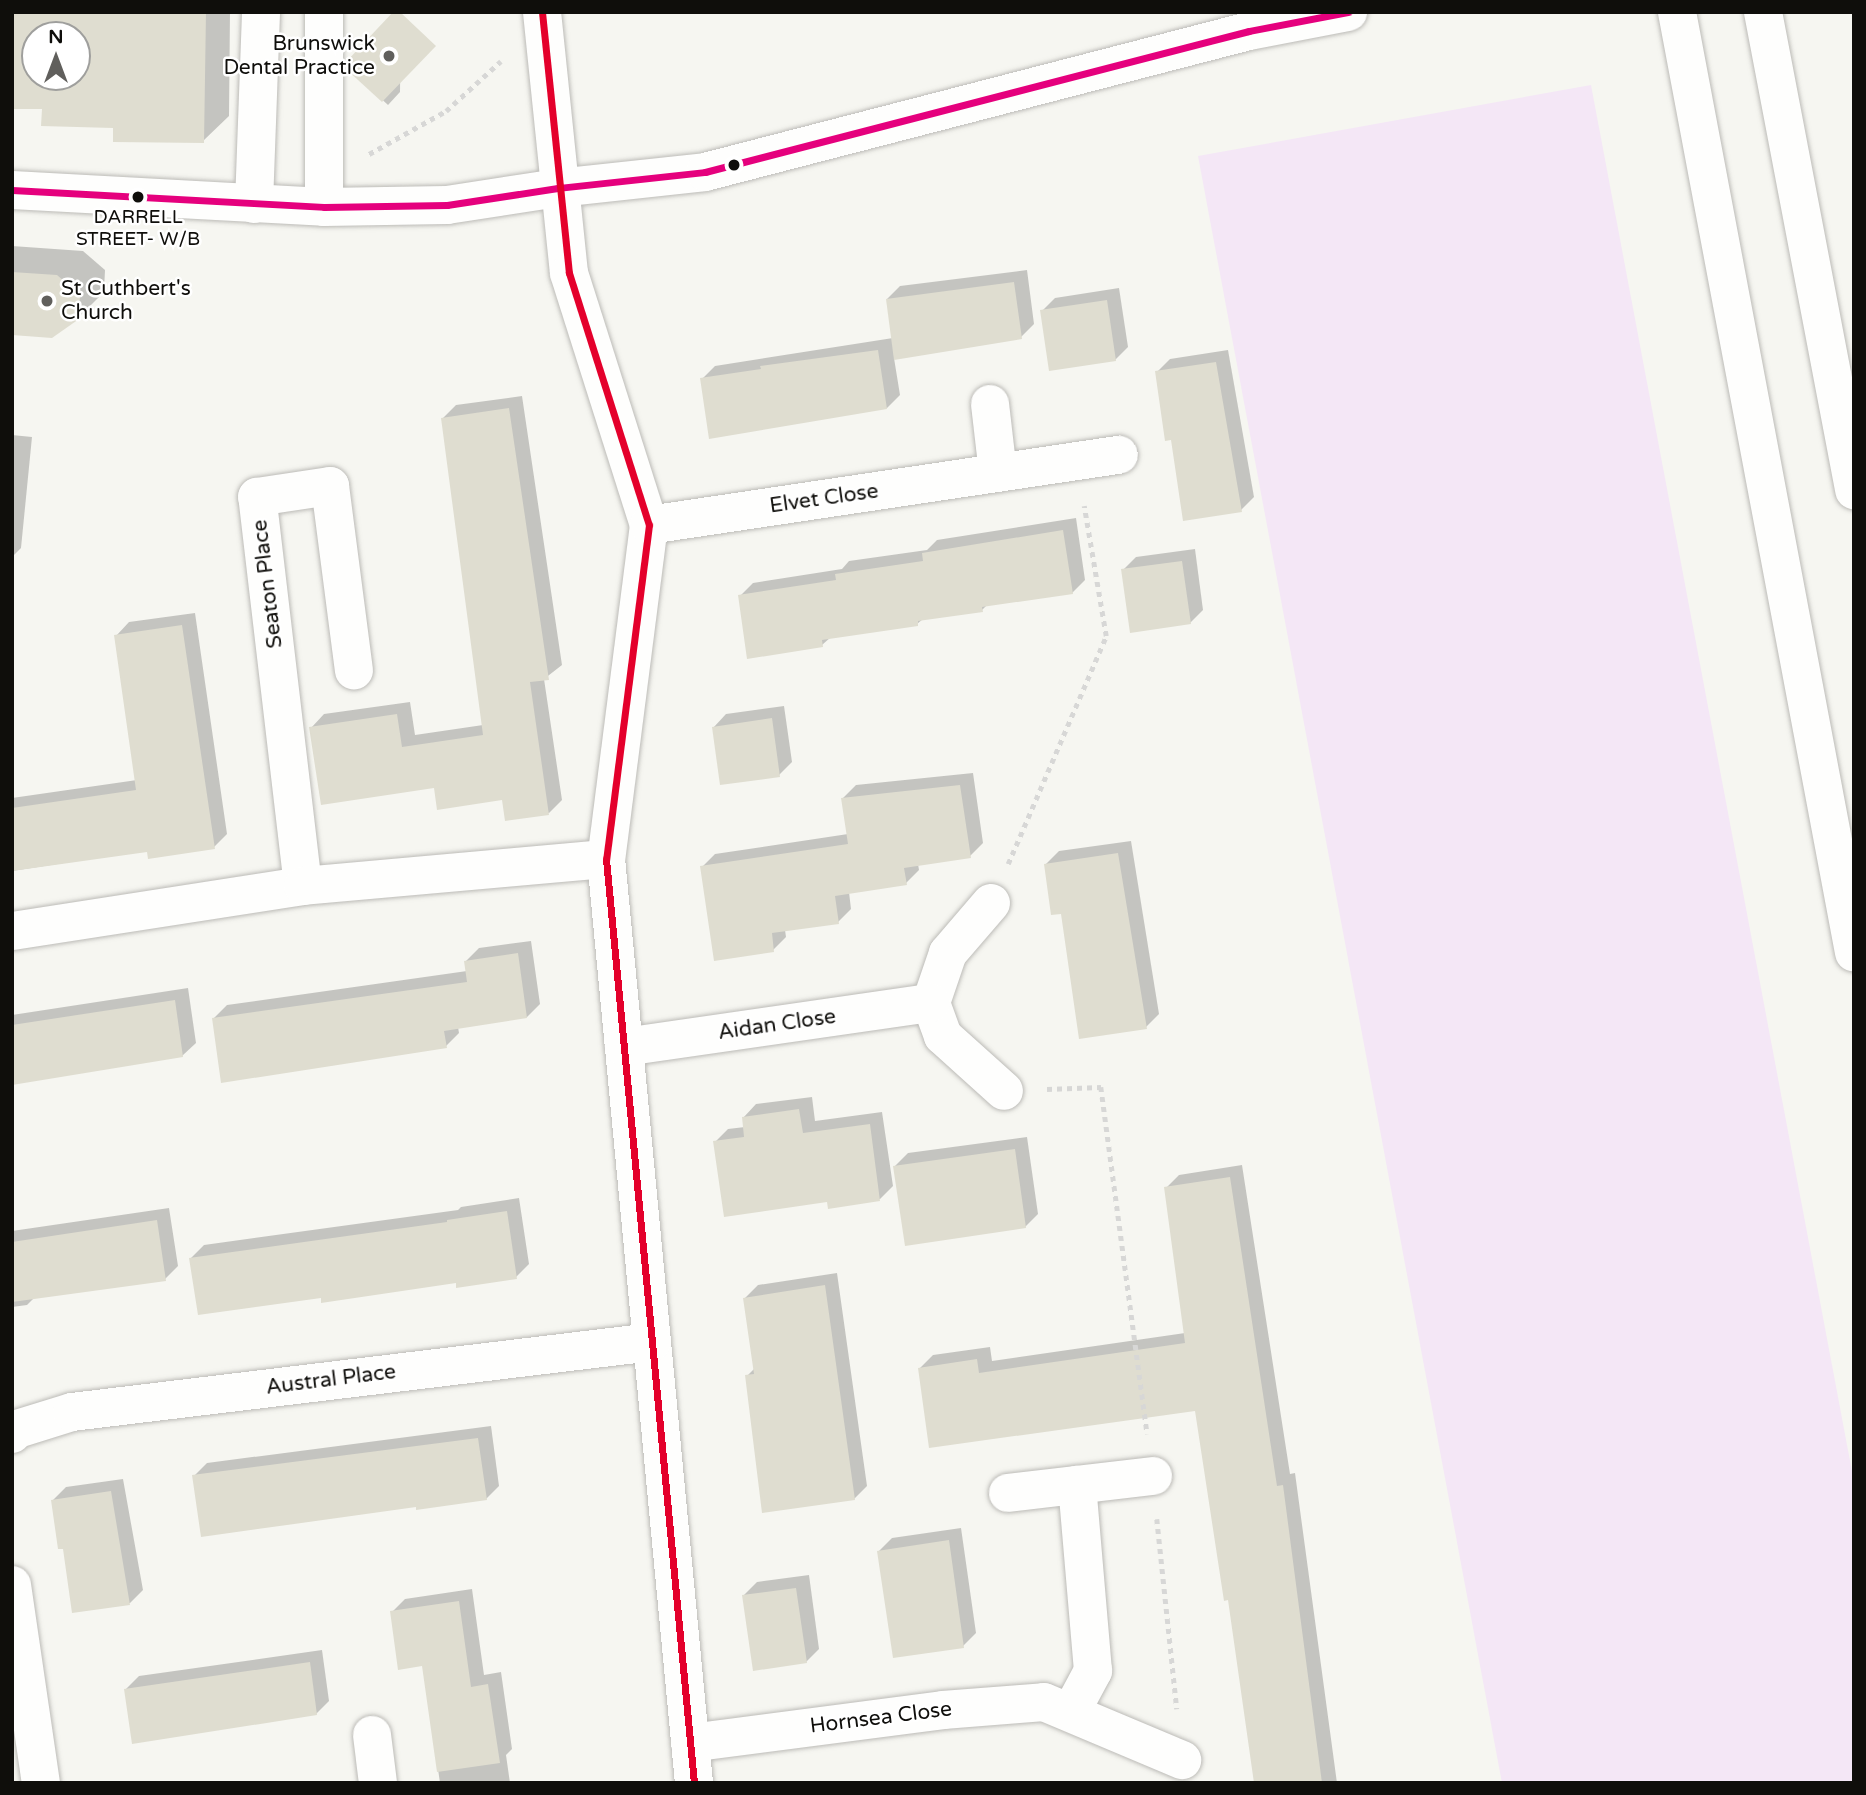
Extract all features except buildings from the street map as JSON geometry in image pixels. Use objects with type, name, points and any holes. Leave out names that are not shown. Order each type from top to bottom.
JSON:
[{"type":"main road","points":[[254,204],[261,12]]},
{"type":"main road","points":[[324,12],[324,189]]},
{"type":"main road","points":[[12,190],[254,204],[324,189],[447,205],[558,188],[705,172],[1249,31],[1348,12]]},
{"type":"main road","points":[[1677,12],[1854,952]]},
{"type":"main road","points":[[1763,12],[1854,490]]},
{"type":"main road","points":[[541,14],[569,273],[649,525],[606,859],[694,1783]]},
{"type":"main road","points":[[990,404],[998,473]]},
{"type":"main road","name":"Elvet Close","points":[[649,525],[1119,455]]},
{"type":"main road","name":"Seaton Place","points":[[303,887],[257,497],[330,486],[354,670]]},
{"type":"main road","points":[[12,931],[303,887],[606,859]]},
{"type":"main road","points":[[991,903],[948,953],[931,1003],[943,1036],[1004,1091]]},
{"type":"main road","name":"Aidan Close","points":[[624,1047],[931,1003]]},
{"type":"main road","name":"Austral Place","points":[[13,1431],[72,1412],[652,1342]]},
{"type":"main road","points":[[1007,1493],[1153,1476]]},
{"type":"main road","points":[[1071,1712],[1093,1671],[1077,1485]]},
{"type":"main road","points":[[12,1585],[41,1783]]},
{"type":"main road","name":"Hornsea Close","points":[[690,1743],[943,1710],[1044,1702],[1182,1760]]},
{"type":"main road","points":[[372,1735],[378,1783]]},
{"type":"path","points":[[324,189],[363,158],[446,111],[497,67],[541,14]]},
{"type":"path","points":[[991,903],[1106,636],[1083,499],[1119,455]]},
{"type":"path","points":[[1004,1091],[1101,1087],[1153,1476],[1182,1760]]},
{"type":"shaded area","points":[[1591,85],[1854,1482],[1854,1783],[1502,1783],[1198,156]]},
{"type":"transit line","points":[[542,12],[569,273],[649,525],[606,859],[694,1783]]},
{"type":"transit line","points":[[12,190],[324,207],[447,205],[558,188],[705,172],[1249,31],[1348,12]]},
{"type":"place","name":"Brunswick Dental Practice","points":[[389,56]]},
{"type":"place","name":"DARRELL STREET- W/B","points":[[138,197]]},
{"type":"place","name":"St Cuthbert's Church","points":[[47,301]]}]
